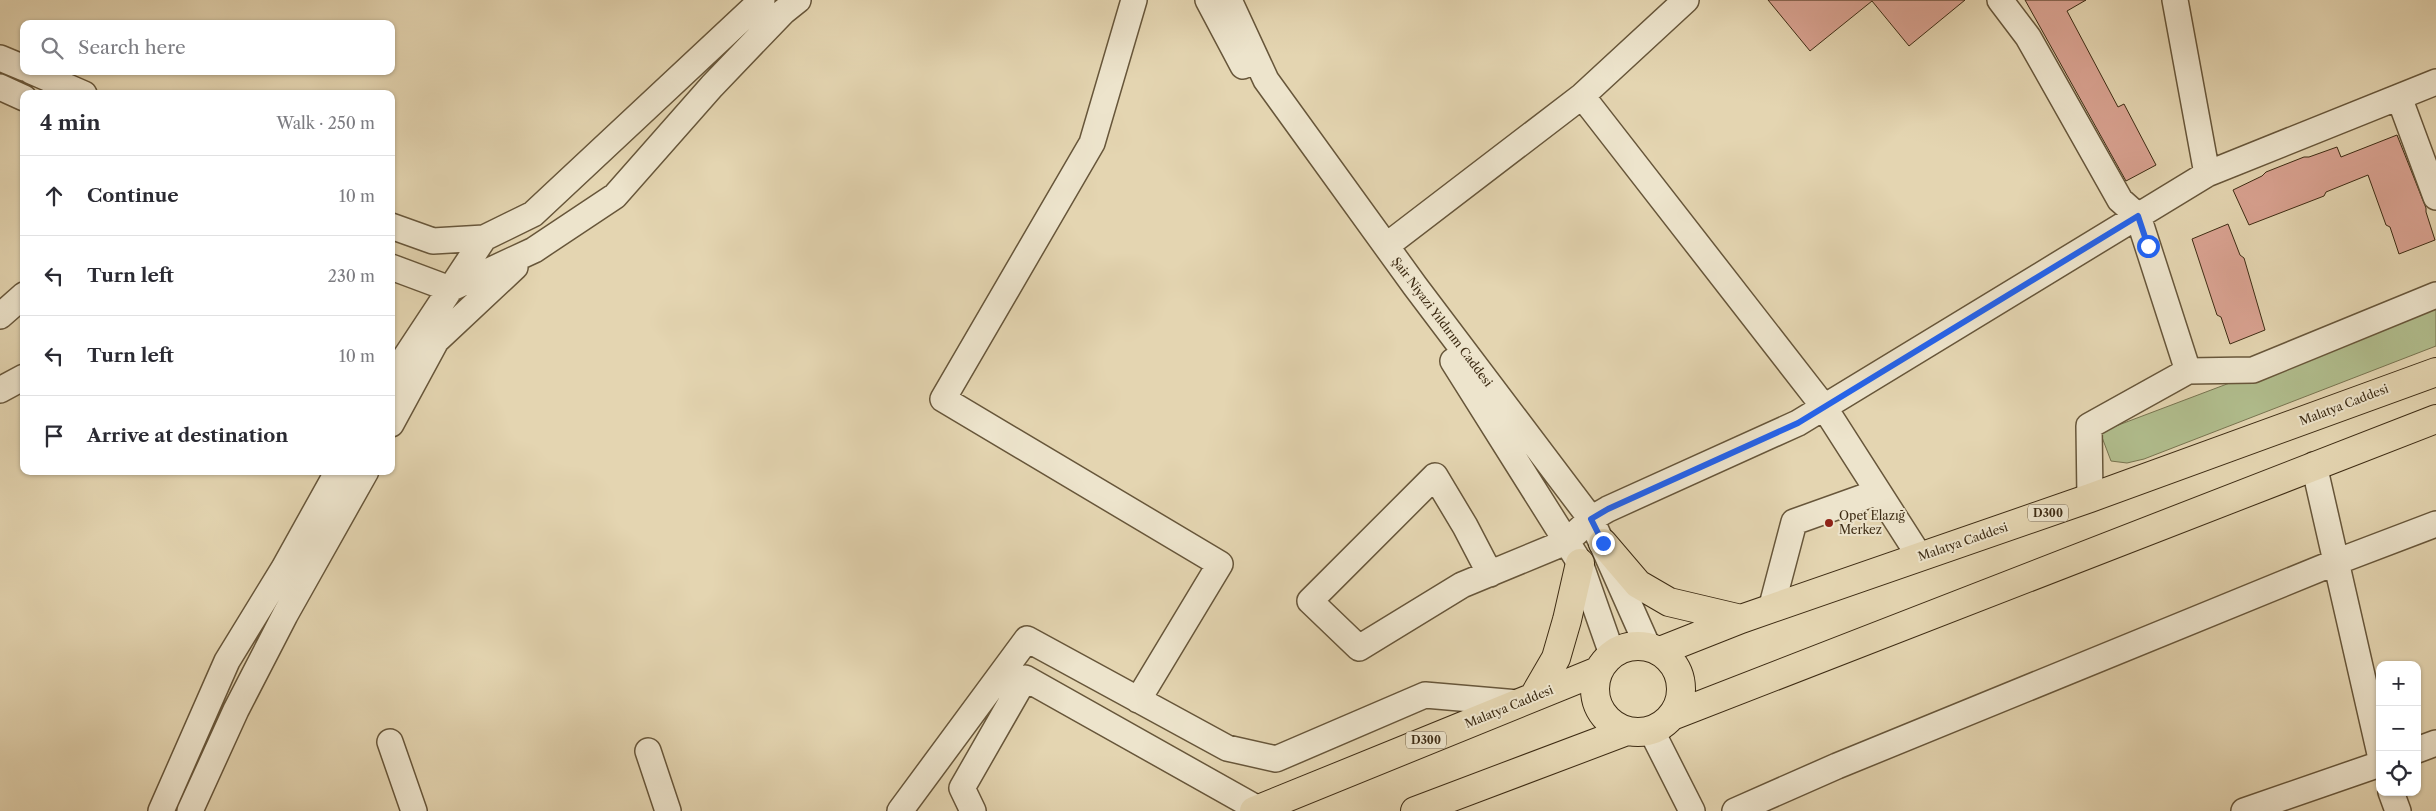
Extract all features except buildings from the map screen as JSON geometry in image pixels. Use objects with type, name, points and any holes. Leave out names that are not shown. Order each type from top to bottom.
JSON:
[{"type":"highway","name":"Malatya Caddesi","points":[[1654,649],[2090,498],[2436,372]]},
{"type":"highway","points":[[1416,811],[1650,726],[2314,465],[2436,419]]},
{"type":"highway","points":[[1597,531],[1638,584],[1669,602],[1741,619]]},
{"type":"highway","points":[[1526,699],[1556,658],[1567,620],[1573,553]]},
{"type":"highway","points":[[1629,646],[1654,649],[1677,669],[1681,681],[1680,700],[1650,726],[1613,724],[1603,714],[1596,700],[1595,686],[1605,663],[1629,646]]},
{"type":"highway","name":"Malatya Caddesi","points":[[1256,810],[1526,699],[1605,663]]},
{"type":"street","points":[[395,227],[434,241],[484,238],[532,214],[762,0]]},
{"type":"street","points":[[395,269],[450,290],[534,250],[614,196],[712,86],[783,12],[798,0]]},
{"type":"street","points":[[1134,0],[1092,143],[943,399],[1220,564],[1138,700]]},
{"type":"street","points":[[1208,0],[1248,75],[1447,351],[1573,553],[1605,663]]},
{"type":"street","name":"Şair Niyazi Yıldırım Caddesi","points":[[1229,0],[1266,80],[1597,531],[1654,649]]},
{"type":"street","points":[[1386,246],[1582,96],[1686,0]]},
{"type":"street","points":[[2000,0],[2028,37],[2120,200],[2138,216],[2188,371]]},
{"type":"street","points":[[2175,0],[2208,174]]},
{"type":"street","points":[[0,58],[20,66]]},
{"type":"street","points":[[40,75],[75,90]]},
{"type":"street","points":[[1490,574],[1465,526],[1435,476],[1310,601],[1359,648],[1462,585],[1490,574],[1573,553],[1597,531],[1608,509],[1798,423],[2208,174],[2436,82]]},
{"type":"street","points":[[0,87],[20,96]]},
{"type":"street","points":[[1582,96],[1824,407],[1920,557]]},
{"type":"street","points":[[2399,97],[2436,197]]},
{"type":"street","points":[[395,373],[484,238]]},
{"type":"street","points":[[395,417],[436,341],[534,250]]},
{"type":"street","points":[[2090,498],[2089,426],[2188,371],[2254,370],[2436,295]]},
{"type":"street","points":[[0,316],[20,298]]},
{"type":"street","points":[[0,390],[20,379]]},
{"type":"street","points":[[2314,465],[2379,751]]},
{"type":"street","points":[[160,811],[227,660],[284,568],[336,475]]},
{"type":"street","points":[[190,811],[259,667],[364,475]]},
{"type":"street","points":[[1771,609],[1794,522],[1878,492]]},
{"type":"street","points":[[1735,811],[1846,762],[2336,562],[2436,524]]},
{"type":"street","points":[[900,811],[1026,639],[1227,748],[1276,759],[1425,695],[1526,699]]},
{"type":"street","points":[[974,811],[962,788],[1024,678],[1256,810]]},
{"type":"street","points":[[1650,726],[1692,811]]},
{"type":"street","points":[[390,742],[414,811]]},
{"type":"street","points":[[2421,749],[2436,743]]},
{"type":"street","points":[[648,751],[668,811]]},
{"type":"street","points":[[2244,811],[2376,765]]},
{"type":"street","points":[[2392,796],[2398,811]]},
{"type":"green space","points":[[2436,305],[2436,346],[2144,459],[2127,463],[2111,461],[2100,432]]},
{"type":"place","name":"Opet Elazığ Merkez","points":[[1829,523]]},
{"type":"route","points":[[1603,543],[1591,519],[1608,509],[1798,423],[2138,216],[2148,246]]}]
